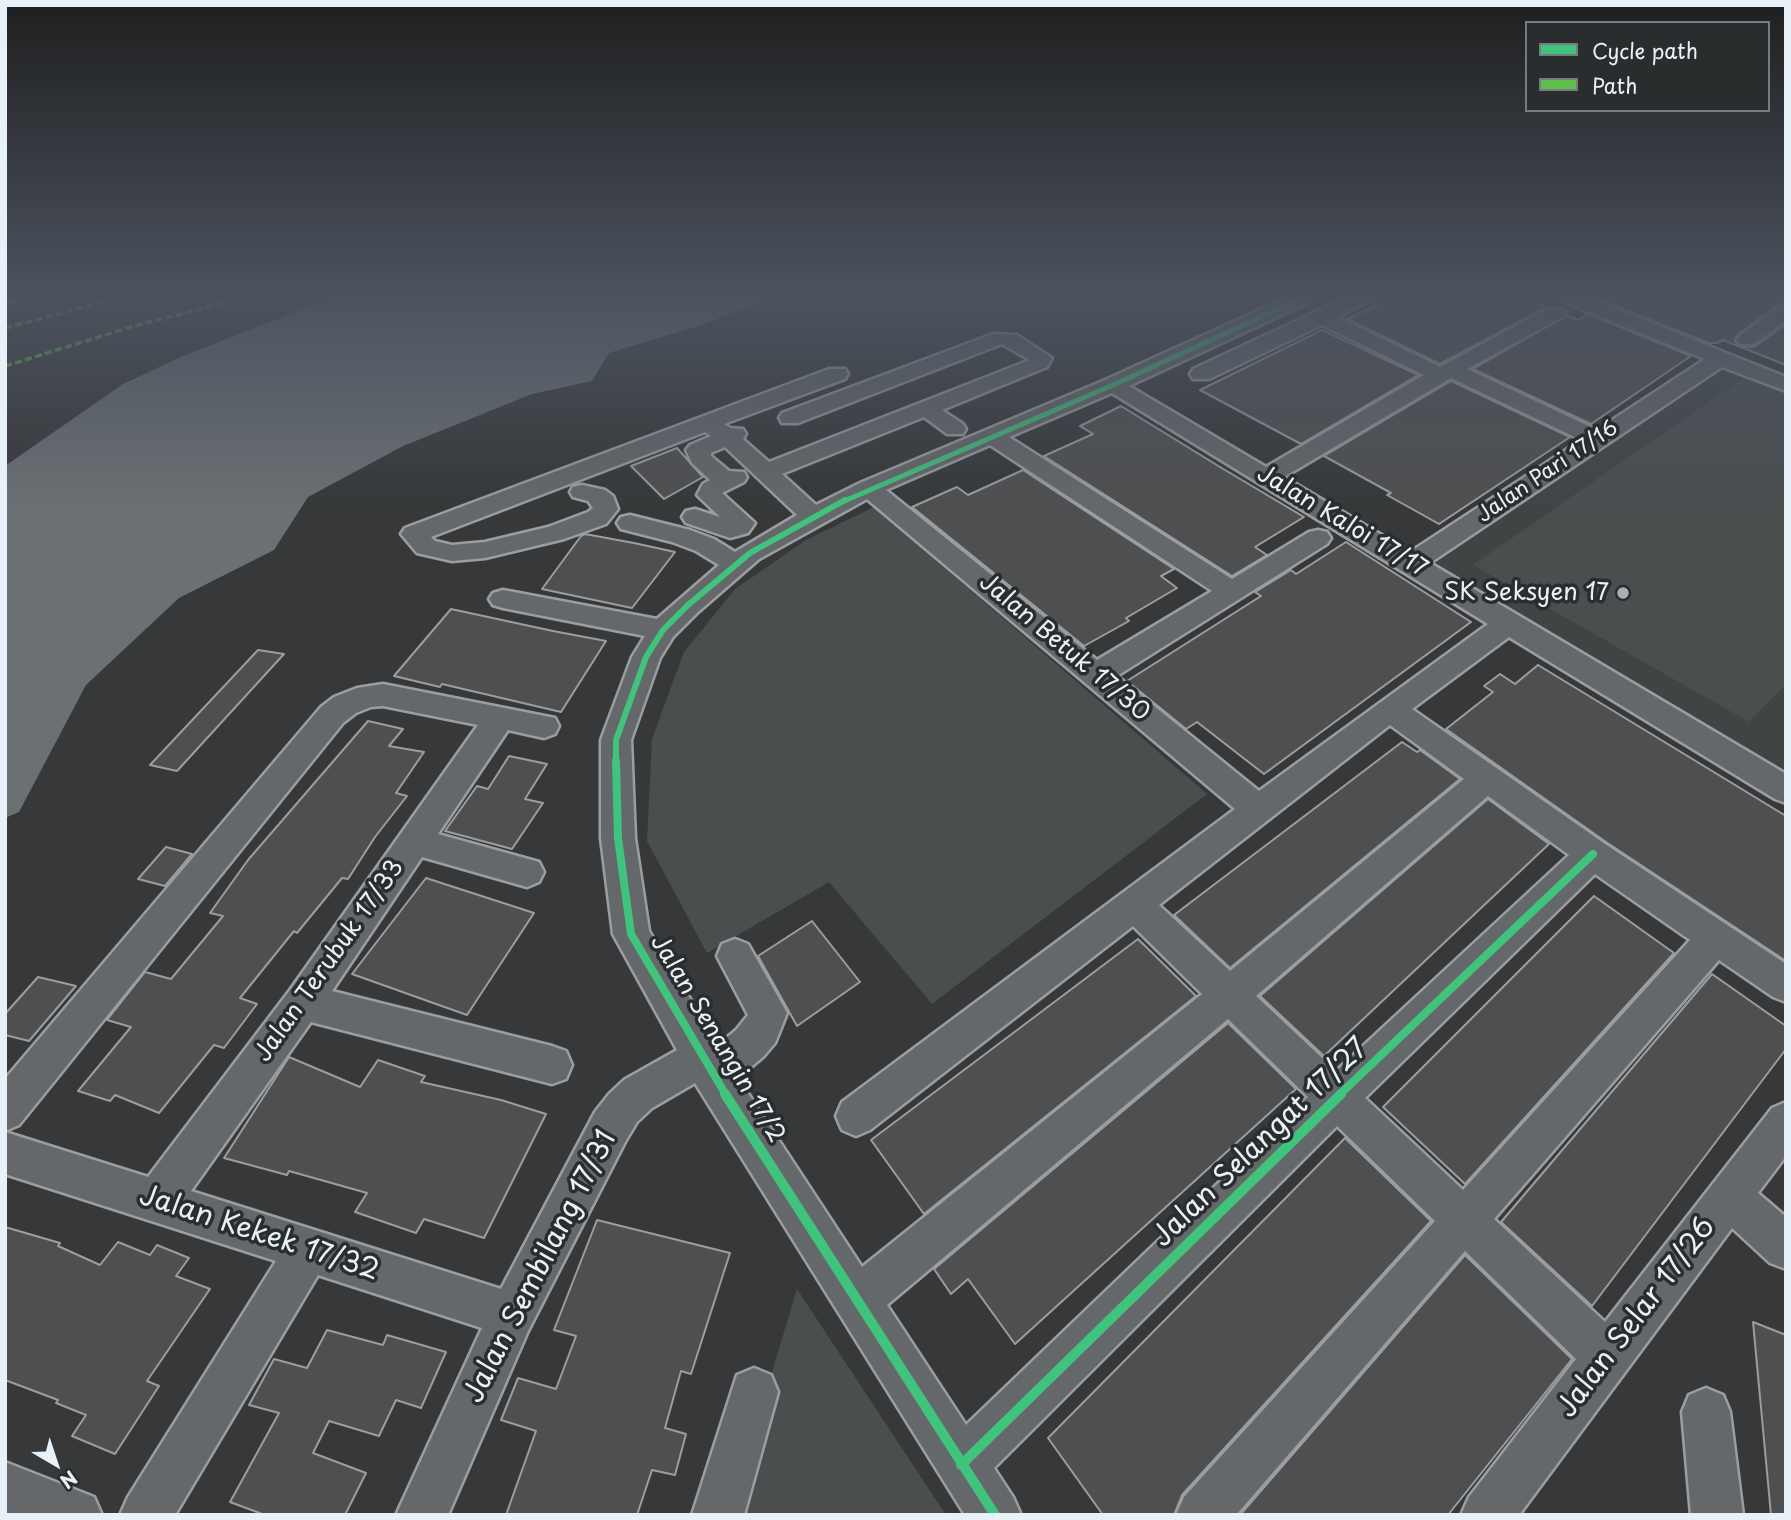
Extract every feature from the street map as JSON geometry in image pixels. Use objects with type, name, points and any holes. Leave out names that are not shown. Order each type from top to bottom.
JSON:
[{"type":"street","points":[[726,482],[700,458],[698,450],[718,430],[790,418],[924,367]]},
{"type":"street","points":[[695,517],[730,530],[739,527],[742,523],[709,495],[712,489],[761,468],[893,444],[991,398],[1034,367]]},
{"type":"street","name":"Jalan Senangin 17/2","points":[[995,1515],[708,1065],[631,934],[618,838],[616,740],[646,657],[663,630],[736,564],[813,516],[869,488],[1113,386],[1147,367]]},
{"type":"street","points":[[1201,374],[1213,367]]},
{"type":"street","points":[[1435,367],[1597,439]]},
{"type":"street","points":[[1266,477],[1454,367]]},
{"type":"street","name":"Jalan Pari 17/16","points":[[1412,563],[1709,367]]},
{"type":"street","points":[[1742,367],[1786,384]]},
{"type":"street","points":[[582,492],[596,495],[604,501],[606,509],[597,518],[555,533],[485,550],[452,554],[426,548],[414,534],[718,430],[837,374]]},
{"type":"street","name":"Jalan Kaloi 17/17","points":[[1113,386],[1412,563],[1786,790]]},
{"type":"street","points":[[790,418],[836,456]]},
{"type":"street","points":[[718,430],[813,516]]},
{"type":"street","points":[[993,438],[1232,591]]},
{"type":"street","name":"Jalan Betuk 17/30","points":[[869,488],[1258,809]]},
{"type":"street","points":[[630,523],[705,545],[736,564]]},
{"type":"street","points":[[1096,675],[1318,538]]},
{"type":"street","points":[[503,599],[663,630]]},
{"type":"street","points":[[856,1116],[1390,709],[1509,623]]},
{"type":"street","points":[[5,1111],[332,715],[357,701],[383,695],[544,726]]},
{"type":"street","points":[[1390,709],[1786,985]]},
{"type":"street","name":"Jalan Terubuk 17/33","points":[[158,1200],[303,1002],[499,719]]},
{"type":"street","points":[[858,1299],[1229,995],[1487,778]]},
{"type":"street","points":[[414,841],[527,872]]},
{"type":"street","name":"Jalan Selangat 17/27","points":[[961,1465],[1336,1098],[1593,853]]},
{"type":"street","points":[[1134,904],[1607,1357]]},
{"type":"street","points":[[1202,1515],[1716,937]]},
{"type":"street","name":"Jalan Sembilang 17/31","points":[[422,1515],[512,1315],[623,1108],[638,1094],[708,1065],[750,1042],[761,1030],[768,1013],[735,956]]},
{"type":"street","points":[[303,1002],[552,1065]]},
{"type":"street","name":"Jalan Selar 17/26","points":[[1487,1515],[1786,1122]]},
{"type":"street","name":"Jalan Kekek 17/32","points":[[5,1153],[158,1200],[307,1252],[512,1315]]},
{"type":"street","points":[[1729,1196],[1786,1247]]},
{"type":"street","points":[[146,1515],[307,1252]]},
{"type":"street","points":[[718,1515],[754,1392]]},
{"type":"street","points":[[1706,1412],[1717,1515]]},
{"type":"street","points":[[5,1487],[76,1515]]},
{"type":"shaded area","points":[[160,367],[601,367],[592,381],[532,394],[403,446],[308,497],[274,550],[179,598],[86,685],[19,812],[5,818],[5,466],[123,384]]},
{"type":"shaded area","name":"SK Seksyen 17","points":[[1708,367],[1743,367],[1786,385],[1786,790],[1412,563]]},
{"type":"shaded area","name":"SK Seksyen 17","points":[[1746,376],[1786,392],[1786,684],[1749,722],[1473,565]]},
{"type":"shaded area","points":[[874,507],[1207,794],[932,1004],[829,882],[707,953],[647,841],[652,739],[684,652],[735,589],[806,540]]},
{"type":"shaded area","points":[[797,1289],[946,1515],[729,1515]]},
{"type":"building","points":[[1247,367],[1401,367],[1418,375],[1301,444],[1200,390]]},
{"type":"building","points":[[1477,367],[1675,367],[1591,424],[1473,369]]},
{"type":"building","points":[[1451,381],[1570,437],[1439,524],[1387,495],[1391,493],[1324,456]]},
{"type":"building","points":[[1121,406],[1304,517],[1255,547],[1267,555],[1232,576],[1044,456],[1093,434],[1080,426]]},
{"type":"building","points":[[677,448],[703,477],[664,499],[631,466]]},
{"type":"building","points":[[1023,470],[1174,569],[1161,576],[1177,588],[1126,618],[1129,621],[1084,646],[912,507],[957,487],[968,495]]},
{"type":"building","points":[[585,534],[675,552],[632,608],[542,589]]},
{"type":"building","points":[[1346,542],[1471,622],[1264,774],[1197,722],[1186,729],[1127,681],[1261,596],[1255,592],[1291,570],[1296,574]]},
{"type":"building","points":[[451,609],[606,641],[561,712],[442,684],[440,687],[394,676]]},
{"type":"building","points":[[258,650],[284,654],[177,771],[150,765]]},
{"type":"building","points":[[1538,665],[1786,816],[1786,961],[1606,842],[1446,729],[1493,692],[1484,686],[1500,674],[1515,684]]},
{"type":"building","points":[[368,721],[403,729],[389,746],[424,752],[396,793],[407,796],[375,837],[348,879],[342,878],[297,933],[294,931],[240,998],[257,1004],[224,1048],[214,1045],[159,1113],[115,1095],[110,1101],[78,1091],[131,1027],[107,1020],[145,972],[171,979],[223,916],[210,913],[248,860]]},
{"type":"building","points":[[1402,742],[1417,752],[1420,750],[1460,779],[1230,968],[1174,915]]},
{"type":"building","points":[[509,756],[547,764],[525,799],[543,803],[512,849],[445,831],[477,786],[488,789]]},
{"type":"building","points":[[1488,799],[1549,844],[1324,1056],[1260,996]]},
{"type":"building","points":[[166,847],[192,854],[165,886],[138,879]]},
{"type":"building","points":[[426,878],[534,913],[467,1015],[352,974]]},
{"type":"building","points":[[1594,896],[1674,953],[1465,1184],[1383,1107]]},
{"type":"building","points":[[812,921],[860,982],[797,1026],[758,956]]},
{"type":"building","points":[[1138,939],[1196,996],[924,1214],[871,1140]]},
{"type":"building","points":[[1712,974],[1786,1026],[1786,1049],[1592,1306],[1501,1222]]},
{"type":"building","points":[[38,977],[76,986],[29,1041],[5,1035],[5,1014]]},
{"type":"building","points":[[1228,1023],[1296,1089],[1015,1344],[968,1279],[951,1294],[934,1269]]},
{"type":"building","points":[[289,1057],[360,1087],[378,1060],[425,1076],[421,1082],[501,1100],[546,1114],[484,1238],[424,1219],[416,1233],[355,1212],[367,1193],[289,1171],[287,1175],[224,1158]]},
{"type":"building","points":[[1345,1138],[1431,1221],[1182,1495],[1174,1515],[1103,1515],[1048,1438]]},
{"type":"building","points":[[597,1220],[730,1253],[691,1374],[681,1371],[665,1428],[686,1434],[675,1475],[652,1470],[637,1515],[506,1515],[536,1431],[501,1420],[518,1378],[556,1389],[576,1336],[554,1330]]},
{"type":"building","points":[[5,1227],[60,1243],[58,1246],[100,1265],[118,1242],[150,1255],[157,1245],[189,1258],[176,1276],[210,1289],[147,1381],[159,1386],[115,1454],[72,1436],[86,1415],[56,1403],[58,1400],[5,1380]]},
{"type":"building","points":[[1465,1255],[1572,1359],[1448,1515],[1240,1515]]},
{"type":"building","points":[[1753,1322],[1786,1335],[1786,1515],[1771,1515]]},
{"type":"building","points":[[327,1330],[383,1345],[387,1335],[446,1352],[421,1408],[396,1400],[379,1436],[329,1421],[313,1453],[366,1473],[345,1515],[265,1515],[230,1502],[279,1413],[249,1405],[274,1359],[307,1368]]},
{"type":"cycle path","points":[[995,1515],[712,1074],[631,934],[618,838],[616,740],[646,657],[663,630],[688,605],[750,553],[813,516],[869,488],[1152,367]]},
{"type":"cycle path","points":[[961,1465],[1336,1098],[1593,854]]},
{"type":"place","name":"SK Seksyen 17","points":[[1623,593]]}]
